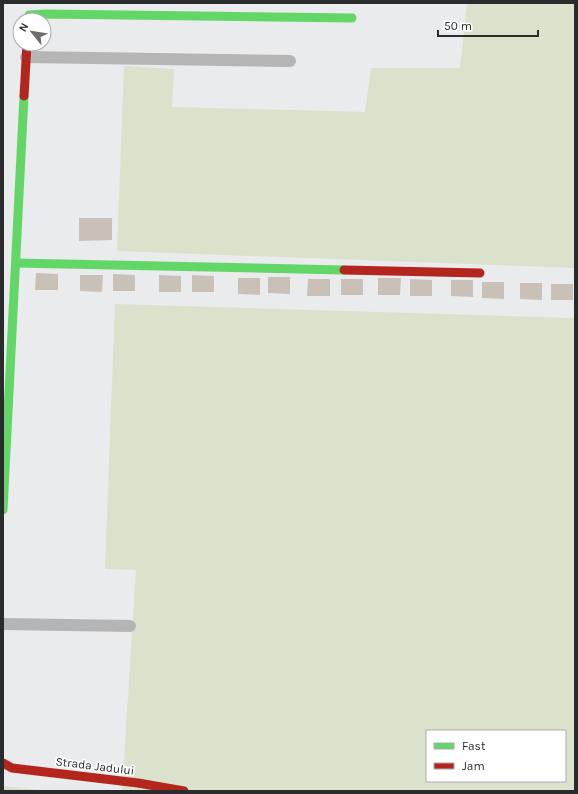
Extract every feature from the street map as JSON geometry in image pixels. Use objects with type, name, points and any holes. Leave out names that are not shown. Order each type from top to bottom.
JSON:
[{"type":"street","points":[[52,14],[352,18]]},
{"type":"street","points":[[3,510],[26,52]]},
{"type":"street","points":[[26,57],[290,61]]},
{"type":"street","points":[[16,263],[480,273]]},
{"type":"street","points":[[3,624],[130,626]]},
{"type":"street","name":"Strada Jadului","points":[[3,763],[12,768],[138,783],[184,791]]},
{"type":"green space","points":[[467,3],[575,3],[575,268],[117,251],[124,66],[174,69],[172,107],[365,112],[371,68],[460,68]]},
{"type":"green space","points":[[115,304],[575,318],[575,791],[122,791],[136,570],[105,569]]},
{"type":"green space","points":[[3,786],[50,791],[3,791]]},
{"type":"building","points":[[79,218],[112,218],[112,240],[79,241]]},
{"type":"building","points":[[36,273],[58,274],[58,290],[35,290]]},
{"type":"building","points":[[113,274],[135,275],[135,291],[113,291]]},
{"type":"building","points":[[80,275],[103,275],[102,292],[80,291]]},
{"type":"building","points":[[159,275],[181,276],[181,292],[159,292]]},
{"type":"building","points":[[192,275],[214,276],[214,292],[192,292]]},
{"type":"building","points":[[268,277],[290,277],[290,294],[268,293]]},
{"type":"building","points":[[238,278],[260,278],[260,295],[238,294]]},
{"type":"building","points":[[378,278],[401,278],[400,295],[378,295]]},
{"type":"building","points":[[308,279],[330,279],[330,296],[307,296]]},
{"type":"building","points":[[341,279],[363,279],[363,295],[341,295]]},
{"type":"building","points":[[410,279],[432,280],[432,296],[410,296]]},
{"type":"building","points":[[451,280],[473,280],[473,297],[451,296]]},
{"type":"building","points":[[482,282],[504,282],[504,299],[482,298]]},
{"type":"building","points":[[520,283],[542,283],[542,300],[520,299]]},
{"type":"building","points":[[551,284],[573,284],[573,300],[551,300]]},
{"type":"traffic: fast","points":[[52,14],[352,18]]},
{"type":"traffic: fast","points":[[3,510],[24,96]]},
{"type":"traffic: fast","points":[[16,263],[344,270]]},
{"type":"traffic: jam","points":[[24,96],[27,52]]},
{"type":"traffic: jam","points":[[344,270],[480,273]]},
{"type":"traffic: jam","points":[[3,763],[12,768],[138,783],[184,791]]}]
